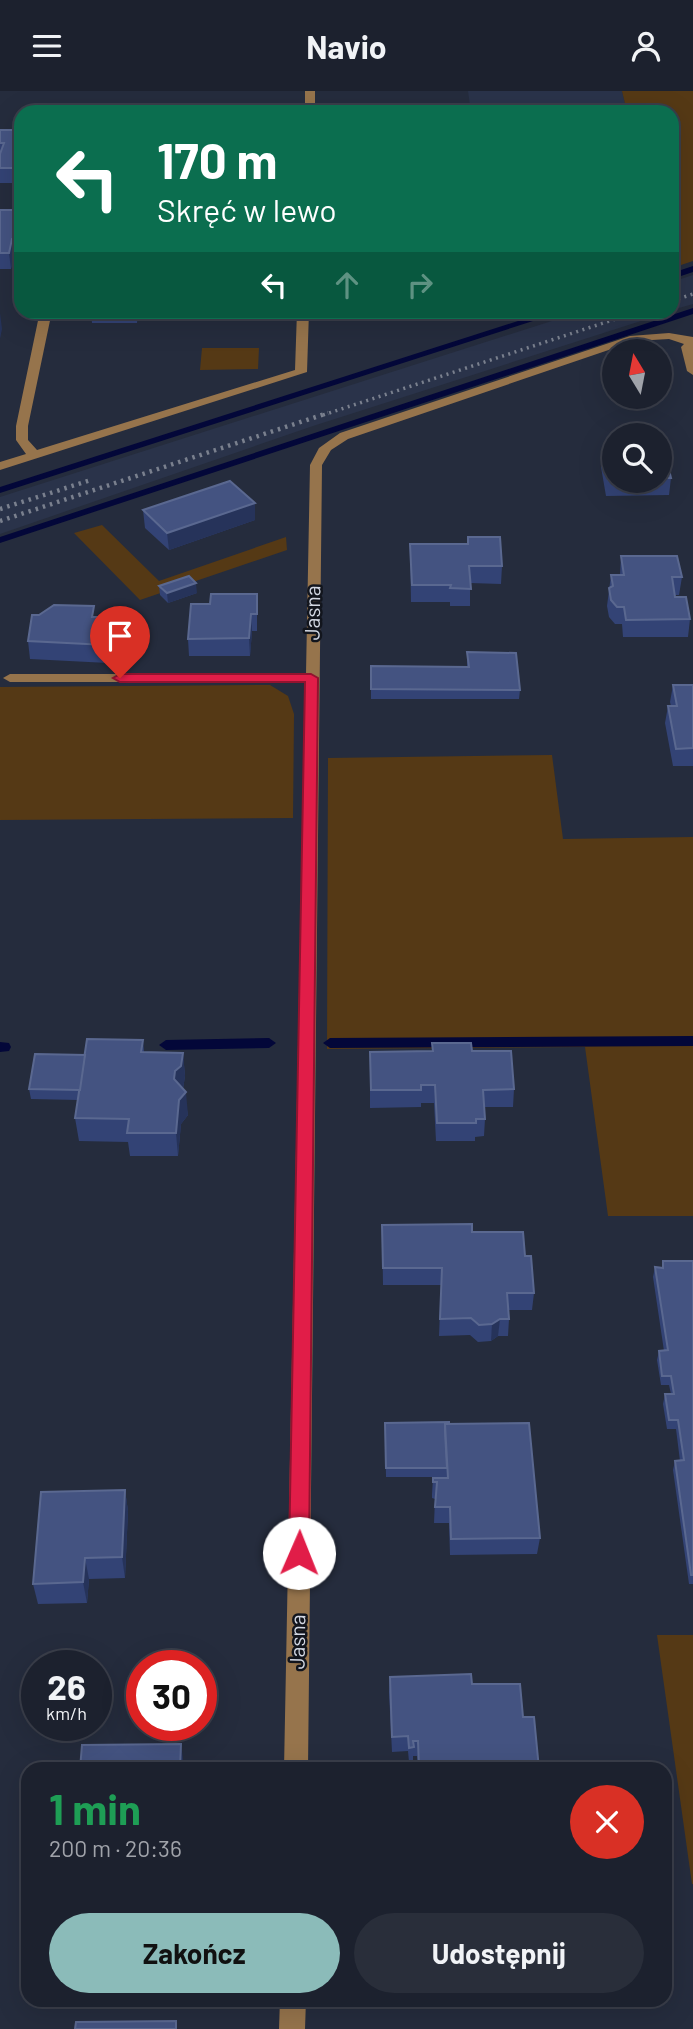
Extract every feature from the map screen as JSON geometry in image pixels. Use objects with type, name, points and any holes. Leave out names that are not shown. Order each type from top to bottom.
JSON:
[{"type":"street","points":[[34,455],[22,440],[22,426],[44,319]]},
{"type":"street","points":[[0,466],[301,372],[303,319]]},
{"type":"street","name":"Jasna","points":[[296,1762],[316,465],[327,445],[344,436],[634,338],[669,336],[692,341]]},
{"type":"street","points":[[692,341],[687,347],[693,371]]},
{"type":"street","points":[[10,678],[311,678]]},
{"type":"street","points":[[292,2029],[293,2007]]},
{"type":"shaded area","points":[[468,91],[622,91],[625,105],[470,105]]},
{"type":"shaded area","points":[[622,91],[693,91],[693,261],[679,266],[679,105],[625,105]]},
{"type":"shaded area","points":[[693,275],[693,304],[679,308],[679,280]]},
{"type":"shaded area","points":[[558,319],[647,319],[313,426],[0,534],[0,497]]},
{"type":"shaded area","points":[[202,348],[259,348],[258,369],[200,370]]},
{"type":"shaded area","points":[[102,525],[159,581],[286,537],[287,550],[140,600],[74,533]]},
{"type":"shaded area","points":[[270,685],[288,696],[294,714],[293,818],[0,820],[0,687]]},
{"type":"shaded area","points":[[552,755],[563,839],[693,837],[693,1216],[608,1216],[585,1047],[327,1049],[328,758]]},
{"type":"shaded area","points":[[657,1635],[693,1635],[693,1884],[692,1884]]},
{"type":"building","points":[[0,130],[14,130],[14,168],[0,168],[0,154],[4,143],[0,143]]},
{"type":"building","points":[[0,210],[14,210],[14,239],[9,253],[0,253]]},
{"type":"building","points":[[230,481],[255,503],[167,533],[143,510]]},
{"type":"building","points":[[468,537],[500,537],[502,566],[469,566],[471,589],[450,588],[451,585],[412,585],[410,544],[468,544]]},
{"type":"building","points":[[621,556],[677,556],[682,577],[672,577],[675,597],[686,597],[690,619],[626,620],[624,607],[617,607],[611,600],[609,588],[613,586],[611,575],[624,575]]},
{"type":"building","points":[[189,576],[196,583],[167,593],[159,586]]},
{"type":"building","points":[[211,594],[257,594],[257,614],[251,614],[249,638],[188,639],[191,604],[210,604]]},
{"type":"building","points":[[54,605],[94,606],[92,617],[109,617],[106,645],[28,641],[32,615],[39,615]]},
{"type":"building","points":[[467,652],[516,653],[520,690],[371,689],[371,666],[469,667]]},
{"type":"building","points":[[673,685],[693,685],[693,748],[676,749],[668,706],[677,706]]},
{"type":"building","points":[[87,1039],[143,1040],[141,1052],[183,1053],[181,1066],[175,1071],[174,1079],[186,1092],[179,1100],[176,1133],[127,1133],[129,1119],[75,1118]]},
{"type":"building","points":[[432,1043],[471,1043],[472,1051],[511,1051],[514,1089],[483,1090],[485,1119],[476,1119],[476,1123],[437,1123],[435,1085],[421,1085],[421,1090],[371,1090],[370,1052],[433,1051]]},
{"type":"building","points":[[35,1054],[85,1055],[80,1090],[29,1089]]},
{"type":"building","points":[[472,1224],[472,1232],[523,1232],[525,1256],[531,1256],[534,1293],[507,1293],[509,1319],[500,1319],[492,1324],[479,1325],[471,1318],[440,1319],[442,1268],[383,1268],[382,1225]]},
{"type":"building","points":[[663,1261],[693,1261],[693,1575],[675,1461],[684,1460],[678,1420],[669,1420],[665,1394],[674,1394],[671,1376],[662,1376],[659,1351],[668,1350],[655,1267],[663,1268]]},
{"type":"building","points":[[449,1422],[445,1424],[447,1468],[386,1468],[385,1423]]},
{"type":"building","points":[[529,1423],[540,1538],[451,1539],[450,1507],[435,1507],[437,1482],[433,1482],[433,1478],[448,1478],[445,1424]]},
{"type":"building","points":[[125,1490],[122,1557],[85,1558],[83,1582],[33,1584],[41,1492]]},
{"type":"building","points":[[471,1674],[472,1684],[520,1684],[523,1717],[534,1717],[538,1762],[419,1762],[418,1741],[413,1741],[414,1747],[409,1748],[408,1736],[392,1737],[390,1677]]},
{"type":"building","points":[[181,1744],[180,1762],[81,1762],[82,1745]]},
{"type":"building","points":[[176,2021],[176,2029],[75,2029],[76,2022]]},
{"type":"waterway","points":[[679,274],[693,269]]},
{"type":"waterway","points":[[679,316],[693,311]]},
{"type":"waterway","points":[[0,490],[535,319]]},
{"type":"waterway","points":[[0,540],[669,319]]},
{"type":"waterway","points":[[330,1043],[693,1041]]},
{"type":"waterway","points":[[166,1045],[269,1043]]},
{"type":"railway","points":[[679,299],[693,294]]},
{"type":"railway","points":[[323,415],[616,319]]},
{"type":"railway","points":[[0,521],[328,413]]},
{"type":"railway","points":[[0,509],[91,480]]},
{"type":"route","points":[[120,678],[311,678],[299,1553]]}]
